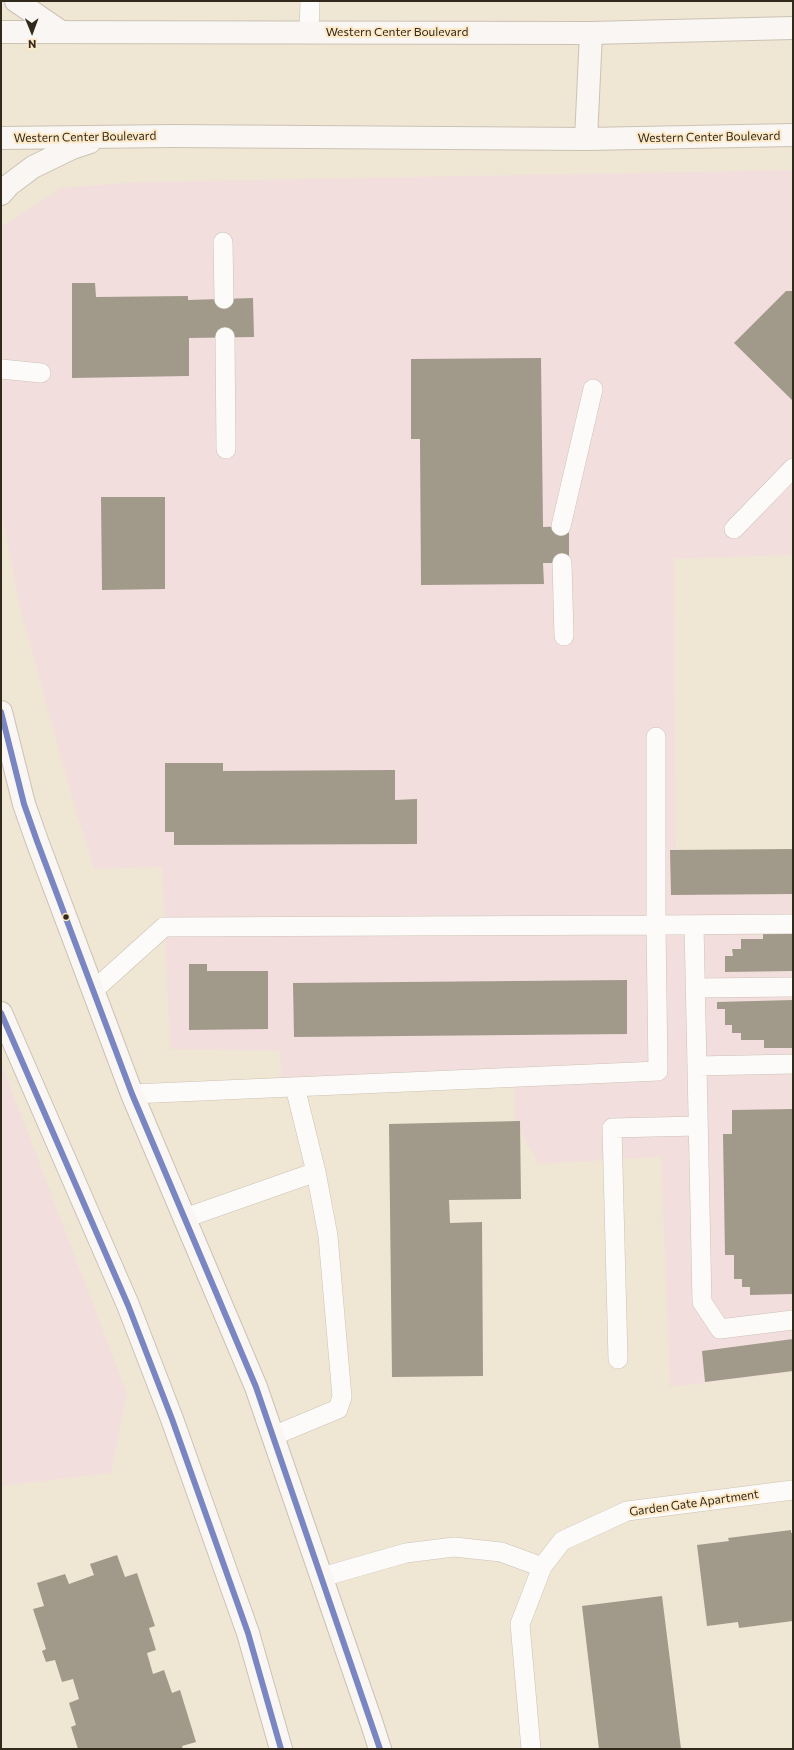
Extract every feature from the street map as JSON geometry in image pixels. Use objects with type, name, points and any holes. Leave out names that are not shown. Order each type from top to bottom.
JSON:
[{"type":"main road","points":[[16,1],[60,31]]},
{"type":"main road","name":"Western Center Boulevard","points":[[1,32],[591,33],[793,28]]},
{"type":"main road","points":[[586,139],[591,33]]},
{"type":"main road","name":"Western Center Boulevard","points":[[1,138],[172,136],[586,139],[793,135]]},
{"type":"main road","points":[[1,194],[9,185],[33,167],[72,148],[106,137]]},
{"type":"main road","points":[[1,712],[24,804],[61,906],[132,1094],[256,1387],[380,1749]]},
{"type":"main road","points":[[1,1013],[128,1305],[172,1419],[248,1633],[281,1749]]},
{"type":"lane","points":[[309,32],[310,1]]},
{"type":"lane","points":[[224,242],[224,299]]},
{"type":"lane","points":[[225,337],[226,449]]},
{"type":"lane","points":[[1,369],[41,373]]},
{"type":"lane","points":[[561,526],[593,389]]},
{"type":"lane","points":[[734,529],[793,468]]},
{"type":"lane","points":[[562,563],[564,636]]},
{"type":"lane","points":[[132,1094],[658,1071],[656,738]]},
{"type":"lane","points":[[94,990],[164,927],[793,924]]},
{"type":"lane","points":[[694,925],[702,1302],[720,1329],[793,1320]]},
{"type":"lane","points":[[695,988],[793,987]]},
{"type":"lane","points":[[697,1066],[793,1064]]},
{"type":"lane","points":[[273,1436],[338,1409],[342,1397],[328,1236],[316,1172],[295,1087]]},
{"type":"lane","points":[[618,1359],[612,1128],[698,1126]]},
{"type":"lane","points":[[185,1218],[316,1172]]},
{"type":"lane","name":"Garden Gate Apartment","points":[[531,1749],[520,1624],[542,1567],[562,1541],[627,1511],[793,1490]]},
{"type":"lane","points":[[322,1577],[406,1553],[454,1547],[501,1552],[542,1567]]},
{"type":"shaded area","points":[[793,170],[793,555],[674,559],[676,850],[793,851],[793,1372],[670,1387],[661,1157],[538,1164],[515,1120],[514,1075],[281,1079],[280,1051],[170,1049],[162,867],[94,869],[72,798],[19,604],[1,508],[2,226],[61,188],[137,182]]},
{"type":"shaded area","points":[[1,1062],[127,1393],[111,1473],[1,1486]]},
{"type":"building","points":[[72,283],[95,283],[96,297],[188,296],[188,300],[253,298],[254,337],[189,338],[189,376],[72,378]]},
{"type":"building","points":[[786,291],[793,291],[793,401],[734,343]]},
{"type":"building","points":[[541,358],[543,527],[569,526],[569,563],[543,563],[544,584],[421,585],[420,439],[411,439],[411,359]]},
{"type":"building","points":[[101,497],[165,497],[165,589],[102,590]]},
{"type":"building","points":[[165,763],[223,763],[223,771],[395,770],[395,800],[417,799],[417,844],[174,845],[174,832],[165,832]]},
{"type":"building","points":[[793,849],[793,894],[671,895],[670,850]]},
{"type":"building","points":[[763,931],[793,931],[793,971],[725,972],[725,956],[733,956],[732,949],[741,949],[741,939],[763,939]]},
{"type":"building","points":[[189,964],[207,964],[207,971],[268,971],[268,1029],[189,1030]]},
{"type":"building","points":[[627,980],[627,1034],[294,1037],[293,983]]},
{"type":"building","points":[[793,1000],[793,1048],[764,1048],[764,1040],[741,1040],[741,1033],[732,1033],[732,1025],[725,1025],[725,1009],[717,1009],[717,1002]]},
{"type":"building","points":[[793,1109],[793,1294],[750,1295],[750,1287],[742,1287],[742,1279],[734,1279],[734,1255],[725,1255],[723,1134],[732,1134],[732,1110]]},
{"type":"building","points":[[520,1121],[521,1199],[449,1200],[450,1223],[482,1222],[483,1376],[392,1377],[389,1124]]},
{"type":"building","points":[[793,1339],[793,1371],[705,1382],[702,1351]]},
{"type":"building","points":[[791,1530],[791,1533],[793,1532],[793,1621],[739,1628],[738,1622],[707,1626],[697,1545],[729,1541],[728,1538]]},
{"type":"building","points":[[117,1555],[125,1577],[137,1573],[155,1626],[149,1628],[156,1650],[147,1653],[153,1674],[164,1670],[172,1693],[180,1690],[196,1742],[182,1746],[183,1749],[78,1749],[71,1727],[76,1725],[69,1703],[79,1699],[73,1679],[62,1682],[55,1660],[46,1662],[42,1651],[46,1649],[33,1609],[44,1606],[37,1583],[65,1574],[69,1584],[94,1575],[90,1564]]},
{"type":"building","points":[[662,1596],[681,1749],[599,1749],[582,1606]]},
{"type":"transit line","points":[[1,712],[24,804],[37,841],[132,1094],[256,1387],[380,1749]]},
{"type":"transit line","points":[[1,1013],[128,1305],[172,1419],[248,1633],[281,1749]]}]
